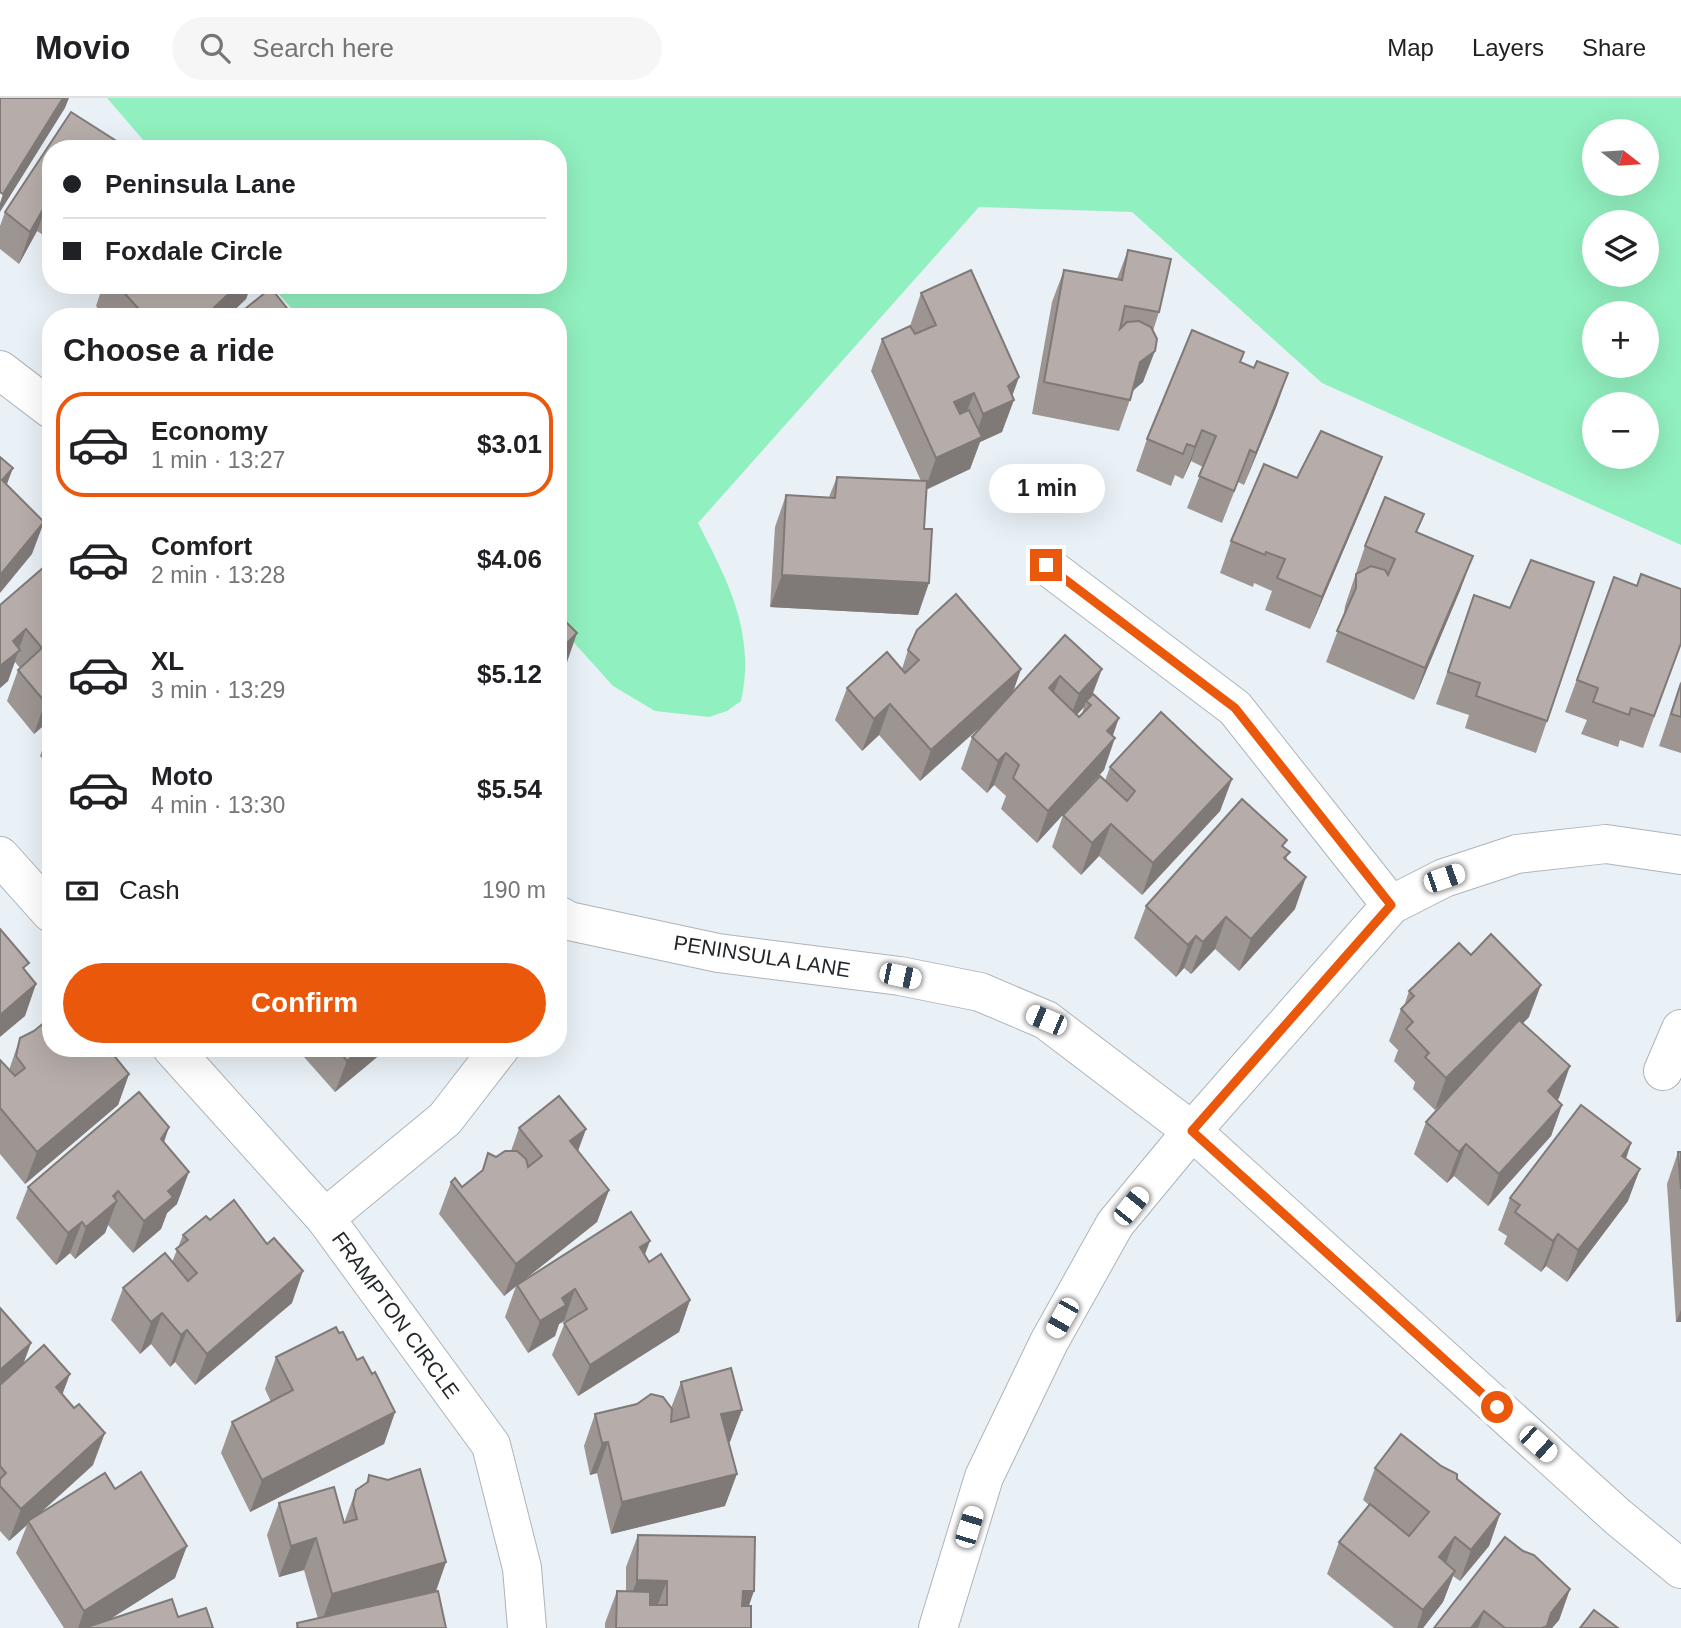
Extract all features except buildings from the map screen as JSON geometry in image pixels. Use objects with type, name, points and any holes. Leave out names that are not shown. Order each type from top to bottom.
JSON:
[{"type":"street","points":[[0,370],[42,402]]},
{"type":"street","points":[[1046,565],[1235,708],[1391,905]]},
{"type":"street","points":[[938,1628],[984,1477],[1049,1342],[1115,1224],[1192,1131],[1391,905],[1444,878],[1517,853],[1606,844],[1681,855]]},
{"type":"street","points":[[0,856],[42,903]]},
{"type":"street","name":"PENINSULA LANE","points":[[567,928],[718,953],[900,976],[980,992],[1046,1020],[1192,1131],[1618,1517],[1681,1569]]},
{"type":"street","points":[[1663,1071],[1681,1029]]},
{"type":"street","name":"FRAMPTON CIRCLE","points":[[180,1057],[325,1218],[491,1445],[522,1568],[527,1628]]},
{"type":"street","points":[[325,1218],[444,1119],[493,1057]]},
{"type":"green space","points":[[107,98],[1681,98],[1681,545],[1322,383],[1132,212],[979,207],[698,523],[729,587],[742,631],[745,676],[741,701],[727,711],[709,717],[655,711],[613,686],[567,635],[567,308],[291,308],[279,294],[567,294],[567,140],[143,140]]},
{"type":"route","points":[[1046,565],[1235,708],[1391,905],[1192,1131],[1497,1407]]}]
